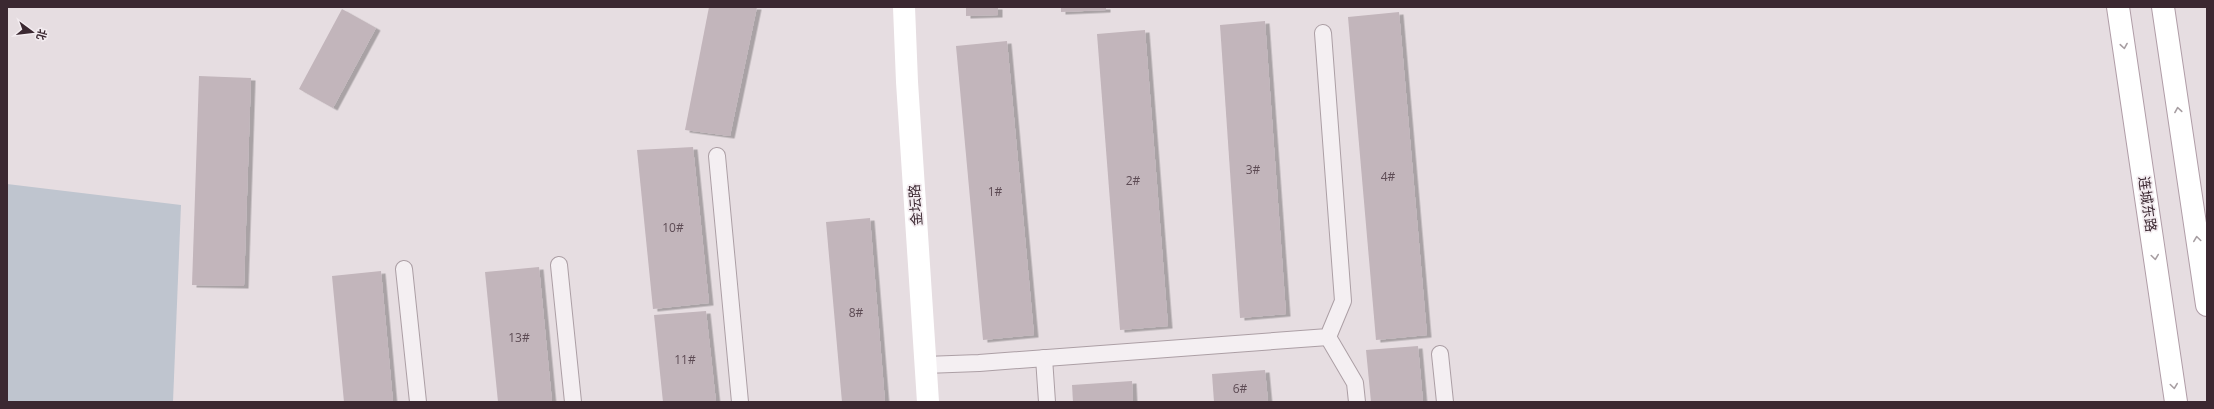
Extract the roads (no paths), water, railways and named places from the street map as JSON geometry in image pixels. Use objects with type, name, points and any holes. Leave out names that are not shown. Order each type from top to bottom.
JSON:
[{"type":"main road","name":"金坛路","points":[[904,7],[928,402]]},
{"type":"main road","name":"连城东路","points":[[2118,7],[2176,402]]},
{"type":"main road","points":[[2163,7],[2207,305]]},
{"type":"lane","points":[[1323,33],[1343,301],[1328,337]]},
{"type":"lane","points":[[717,156],[740,402]]},
{"type":"lane","points":[[558,265],[573,402]]},
{"type":"lane","points":[[404,269],[418,402]]},
{"type":"lane","points":[[925,365],[1044,358],[1328,337]]},
{"type":"lane","points":[[1328,337],[1355,383],[1357,402]]},
{"type":"lane","points":[[1440,354],[1445,402]]},
{"type":"lane","points":[[1044,358],[1047,402]]}]
